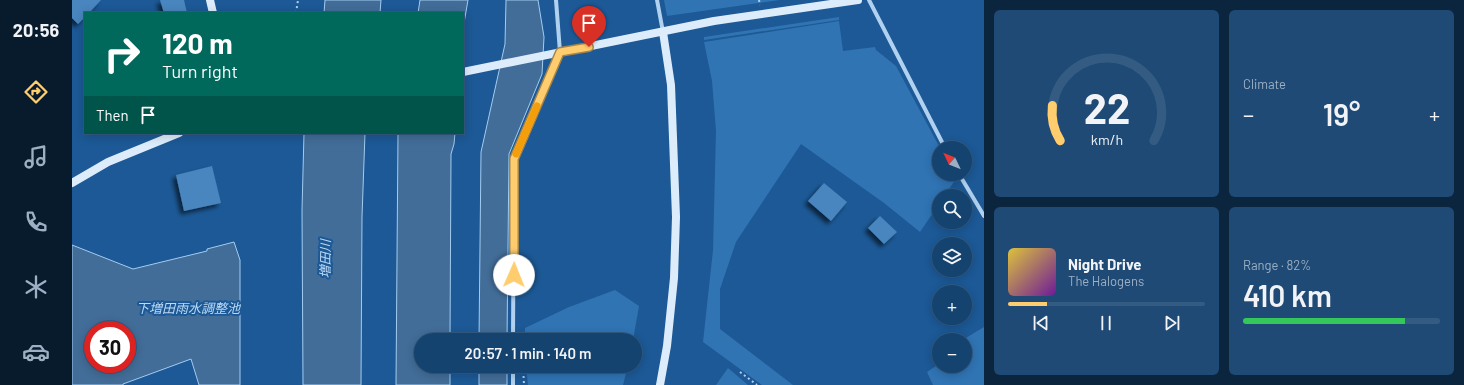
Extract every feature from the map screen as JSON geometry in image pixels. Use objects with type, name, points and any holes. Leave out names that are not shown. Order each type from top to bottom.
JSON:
[{"type":"street","points":[[210,0],[213,12]]},
{"type":"street","points":[[513,333],[514,159],[556,53],[556,0]]},
{"type":"street","points":[[656,0],[663,32],[671,85],[676,217],[674,278],[667,346],[660,385]]},
{"type":"street","points":[[464,72],[714,21],[858,0]]},
{"type":"street","points":[[869,0],[941,141]]},
{"type":"street","points":[[72,183],[108,162],[177,134]]},
{"type":"street","points":[[962,181],[984,216]]},
{"type":"street","points":[[513,373],[513,385]]},
{"type":"path","points":[[296,12],[298,0]]},
{"type":"path","points":[[740,372],[757,385]]},
{"type":"path","points":[[523,373],[524,385]]},
{"type":"shaded area","points":[[664,0],[780,0],[667,16]]},
{"type":"shaded area","points":[[839,17],[839,20],[704,40],[704,37]]},
{"type":"shaded area","points":[[839,21],[843,51],[875,47],[876,50],[896,66],[936,141],[932,141],[932,181],[955,181],[949,189],[932,189],[932,214],[920,232],[884,203],[801,144],[736,242],[720,289],[720,329],[793,385],[762,385],[703,342],[713,250],[716,131],[712,81],[704,42]]},
{"type":"shaded area","points":[[615,290],[639,306],[634,333],[525,333],[525,328],[569,307]]},
{"type":"shaded area","points":[[984,327],[984,385],[933,385],[927,372],[932,369],[932,373],[972,373],[972,334]]},
{"type":"shaded area","points":[[728,368],[748,385],[716,385]]},
{"type":"shaded area","points":[[527,373],[626,373],[623,385],[528,385]]},
{"type":"water","points":[[325,0],[381,0],[380,12],[324,12]]},
{"type":"water","points":[[420,0],[468,0],[464,23],[464,12],[418,12]]},
{"type":"water","points":[[506,0],[538,0],[544,37],[542,74],[509,154],[507,333],[479,333],[481,152],[505,44]]},
{"type":"water","name":"増田川","points":[[304,134],[365,134],[362,217],[361,385],[303,385],[302,210]]},
{"type":"water","points":[[398,134],[455,134],[451,154],[450,333],[414,333],[414,373],[450,373],[450,385],[396,385]]},
{"type":"water","name":"下増田雨水調整池","points":[[234,242],[240,260],[240,385],[199,385],[191,359],[123,385],[72,385],[72,245],[133,269],[207,251],[207,249]]},
{"type":"water","points":[[479,373],[507,373],[507,385],[479,385]]},
{"type":"building","points":[[72,0],[101,0],[90,12],[84,12],[84,18],[78,24],[72,18]]},
{"type":"building","points":[[160,0],[184,0],[187,12],[164,12]]},
{"type":"building","points":[[212,166],[221,203],[184,211],[176,175]]},
{"type":"building","points":[[824,183],[847,202],[831,221],[808,201]]},
{"type":"building","points":[[880,216],[897,232],[884,244],[868,228]]},
{"type":"slow traffic","points":[[516,154],[537,106]]},
{"type":"route","points":[[514,275],[514,159],[560,52],[589,47]]}]
